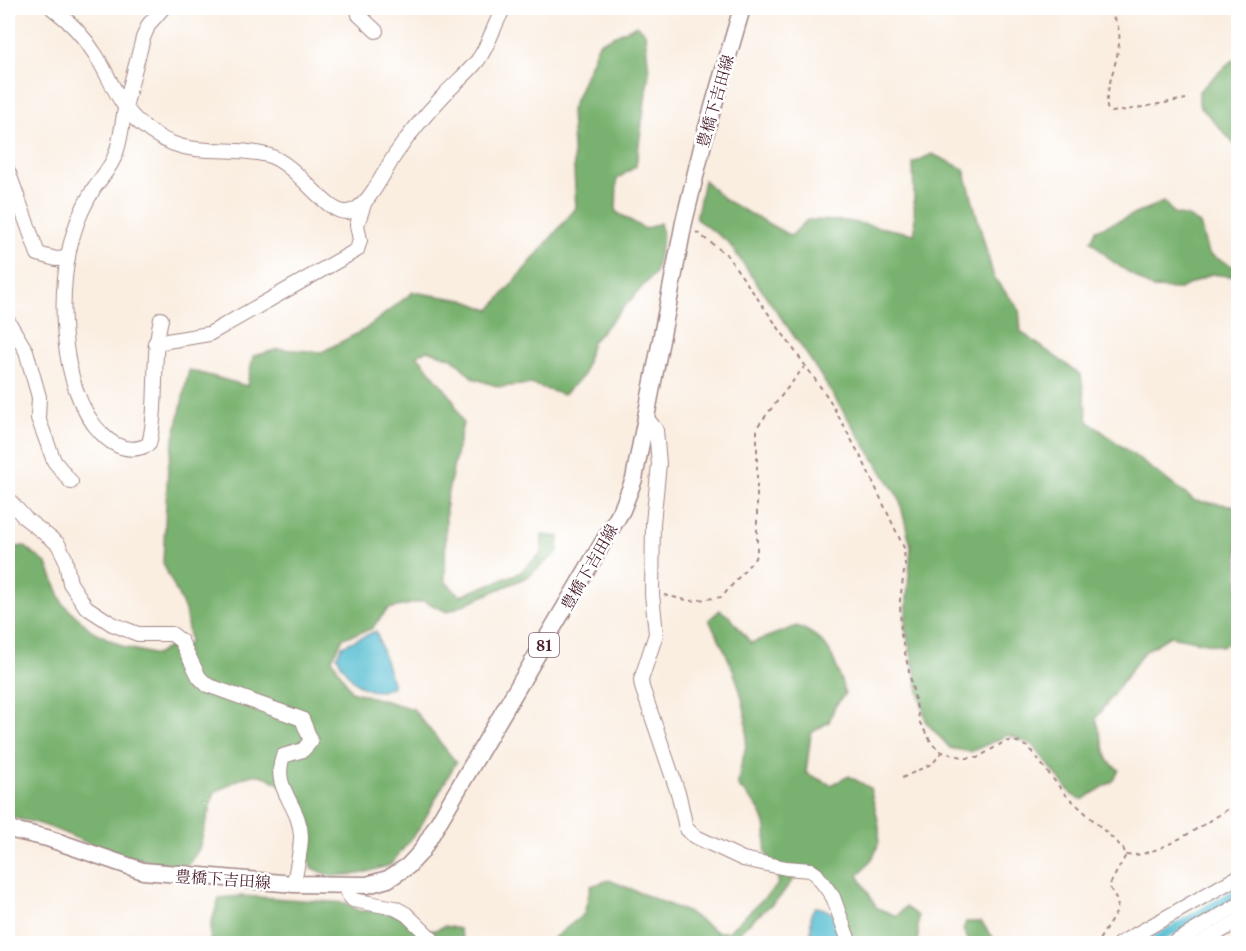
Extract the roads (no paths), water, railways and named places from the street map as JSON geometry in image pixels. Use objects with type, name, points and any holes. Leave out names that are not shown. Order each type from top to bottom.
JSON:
[{"type":"main road","name":"豊橋下吉田線","points":[[8,830],[47,838],[143,871],[294,884],[346,886],[367,885],[388,879],[408,866],[439,825],[622,510],[634,479],[684,222],[706,131],[742,8]]},
{"type":"street","points":[[52,8],[75,28],[95,54],[125,109],[161,139],[182,148],[201,152],[251,152],[282,162],[336,210],[356,210],[364,204]]},
{"type":"street","points":[[161,319],[155,343],[154,416],[149,444],[138,450],[123,448],[110,442],[92,424],[80,401],[70,373],[64,342],[68,258],[75,228],[93,190],[116,156],[143,38],[149,24],[163,8]]},
{"type":"street","points":[[358,8],[359,15],[376,31]]},
{"type":"street","points":[[155,343],[209,334],[357,250],[360,240],[357,225],[364,204],[397,151],[440,99],[478,60],[504,8]]},
{"type":"street","points":[[8,171],[38,254],[56,259],[68,258]]},
{"type":"street","points":[[8,321],[26,351],[39,397],[38,418],[54,461],[71,482]]},
{"type":"street","points":[[645,416],[656,430],[659,464],[653,523],[652,594],[656,634],[641,680],[676,785],[686,828],[694,836],[743,859],[816,873],[832,897],[850,944]]},
{"type":"street","points":[[8,499],[25,518],[58,544],[65,558],[70,583],[86,607],[112,624],[138,634],[172,634],[181,641],[200,677],[207,685],[302,719],[311,741],[303,750],[284,756],[279,769],[279,781],[295,810],[301,836],[294,884]]},
{"type":"street","points":[[1172,944],[1190,917],[1239,877]]},
{"type":"street","points":[[346,886],[353,900],[395,908],[406,914],[437,944]]},
{"type":"street","points":[[1119,944],[1190,917],[1239,905]]},
{"type":"street","points":[[1199,944],[1237,926]]},
{"type":"water","points":[[376,631],[393,686],[375,691],[366,689],[352,679],[337,656],[342,646]]},
{"type":"water","points":[[815,907],[833,914],[846,943],[807,944],[811,940],[811,914]]},
{"type":"waterway","points":[[1149,944],[1238,892]]}]
